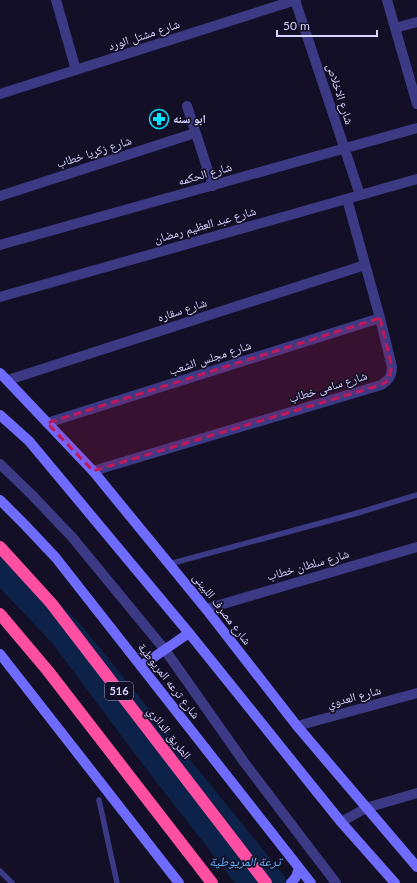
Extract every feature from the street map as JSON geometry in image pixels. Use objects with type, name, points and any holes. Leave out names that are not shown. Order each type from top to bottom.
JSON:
[{"type":"highway","name":"الطريق الدائري","points":[[0,547],[56,609],[266,883]]},
{"type":"highway","points":[[0,614],[48,671],[212,883]]},
{"type":"main road","name":"شارع مصرف اللبينى","points":[[4,376],[93,471],[206,609],[297,726],[417,867]]},
{"type":"main road","points":[[0,415],[29,441],[189,633],[341,822],[395,883]]},
{"type":"main road","name":"شارع ترعه المريوطية","points":[[0,500],[56,558],[311,883]]},
{"type":"main road","points":[[141,666],[189,633]]},
{"type":"main road","points":[[0,654],[179,883]]},
{"type":"main road","points":[[291,883],[296,877],[299,868]]},
{"type":"street","points":[[56,0],[76,70]]},
{"type":"street","name":"شارع مشتل الورد","points":[[0,94],[296,0]]},
{"type":"street","name":"شارع الاخلاص","points":[[296,0],[360,195]]},
{"type":"street","points":[[387,0],[417,104]]},
{"type":"street","points":[[395,28],[417,22]]},
{"type":"street","points":[[186,106],[213,186]]},
{"type":"street","name":"شارع الحكمه","points":[[0,245],[417,128]]},
{"type":"street","name":"شارع زكريا خطاب","points":[[0,196],[196,133]]},
{"type":"street","name":"شارع عبد العظيم رمضان","points":[[0,297],[417,179]]},
{"type":"street","name":"شارع سامى خطاب","points":[[93,471],[381,385],[388,381],[392,374],[392,367],[347,199]]},
{"type":"street","name":"شارع سقاره","points":[[4,376],[365,264]]},
{"type":"street","name":"شارع مجلس الشعب","points":[[47,423],[380,318]]},
{"type":"street","points":[[0,464],[31,494],[72,538],[164,650],[244,762],[336,883]]},
{"type":"street","name":"شارع سلطان خطاب","points":[[206,609],[417,547]]},
{"type":"street","name":"شارع العدوي","points":[[297,726],[417,693]]},
{"type":"street","points":[[341,822],[366,808],[417,793]]},
{"type":"lane","points":[[169,564],[354,514],[417,495]]},
{"type":"lane","points":[[99,800],[117,883]]},
{"type":"lane","points":[[0,871],[8,882]]},
{"type":"highlighted area","points":[[380,318],[392,367],[388,381],[381,385],[93,471],[47,423]]},
{"type":"water","name":"ترعة المريوطية","points":[[0,544],[81,625],[290,883],[235,883],[141,762],[53,644],[0,588]]},
{"type":"place","name":"ابو سنه","points":[[159,119]]}]
